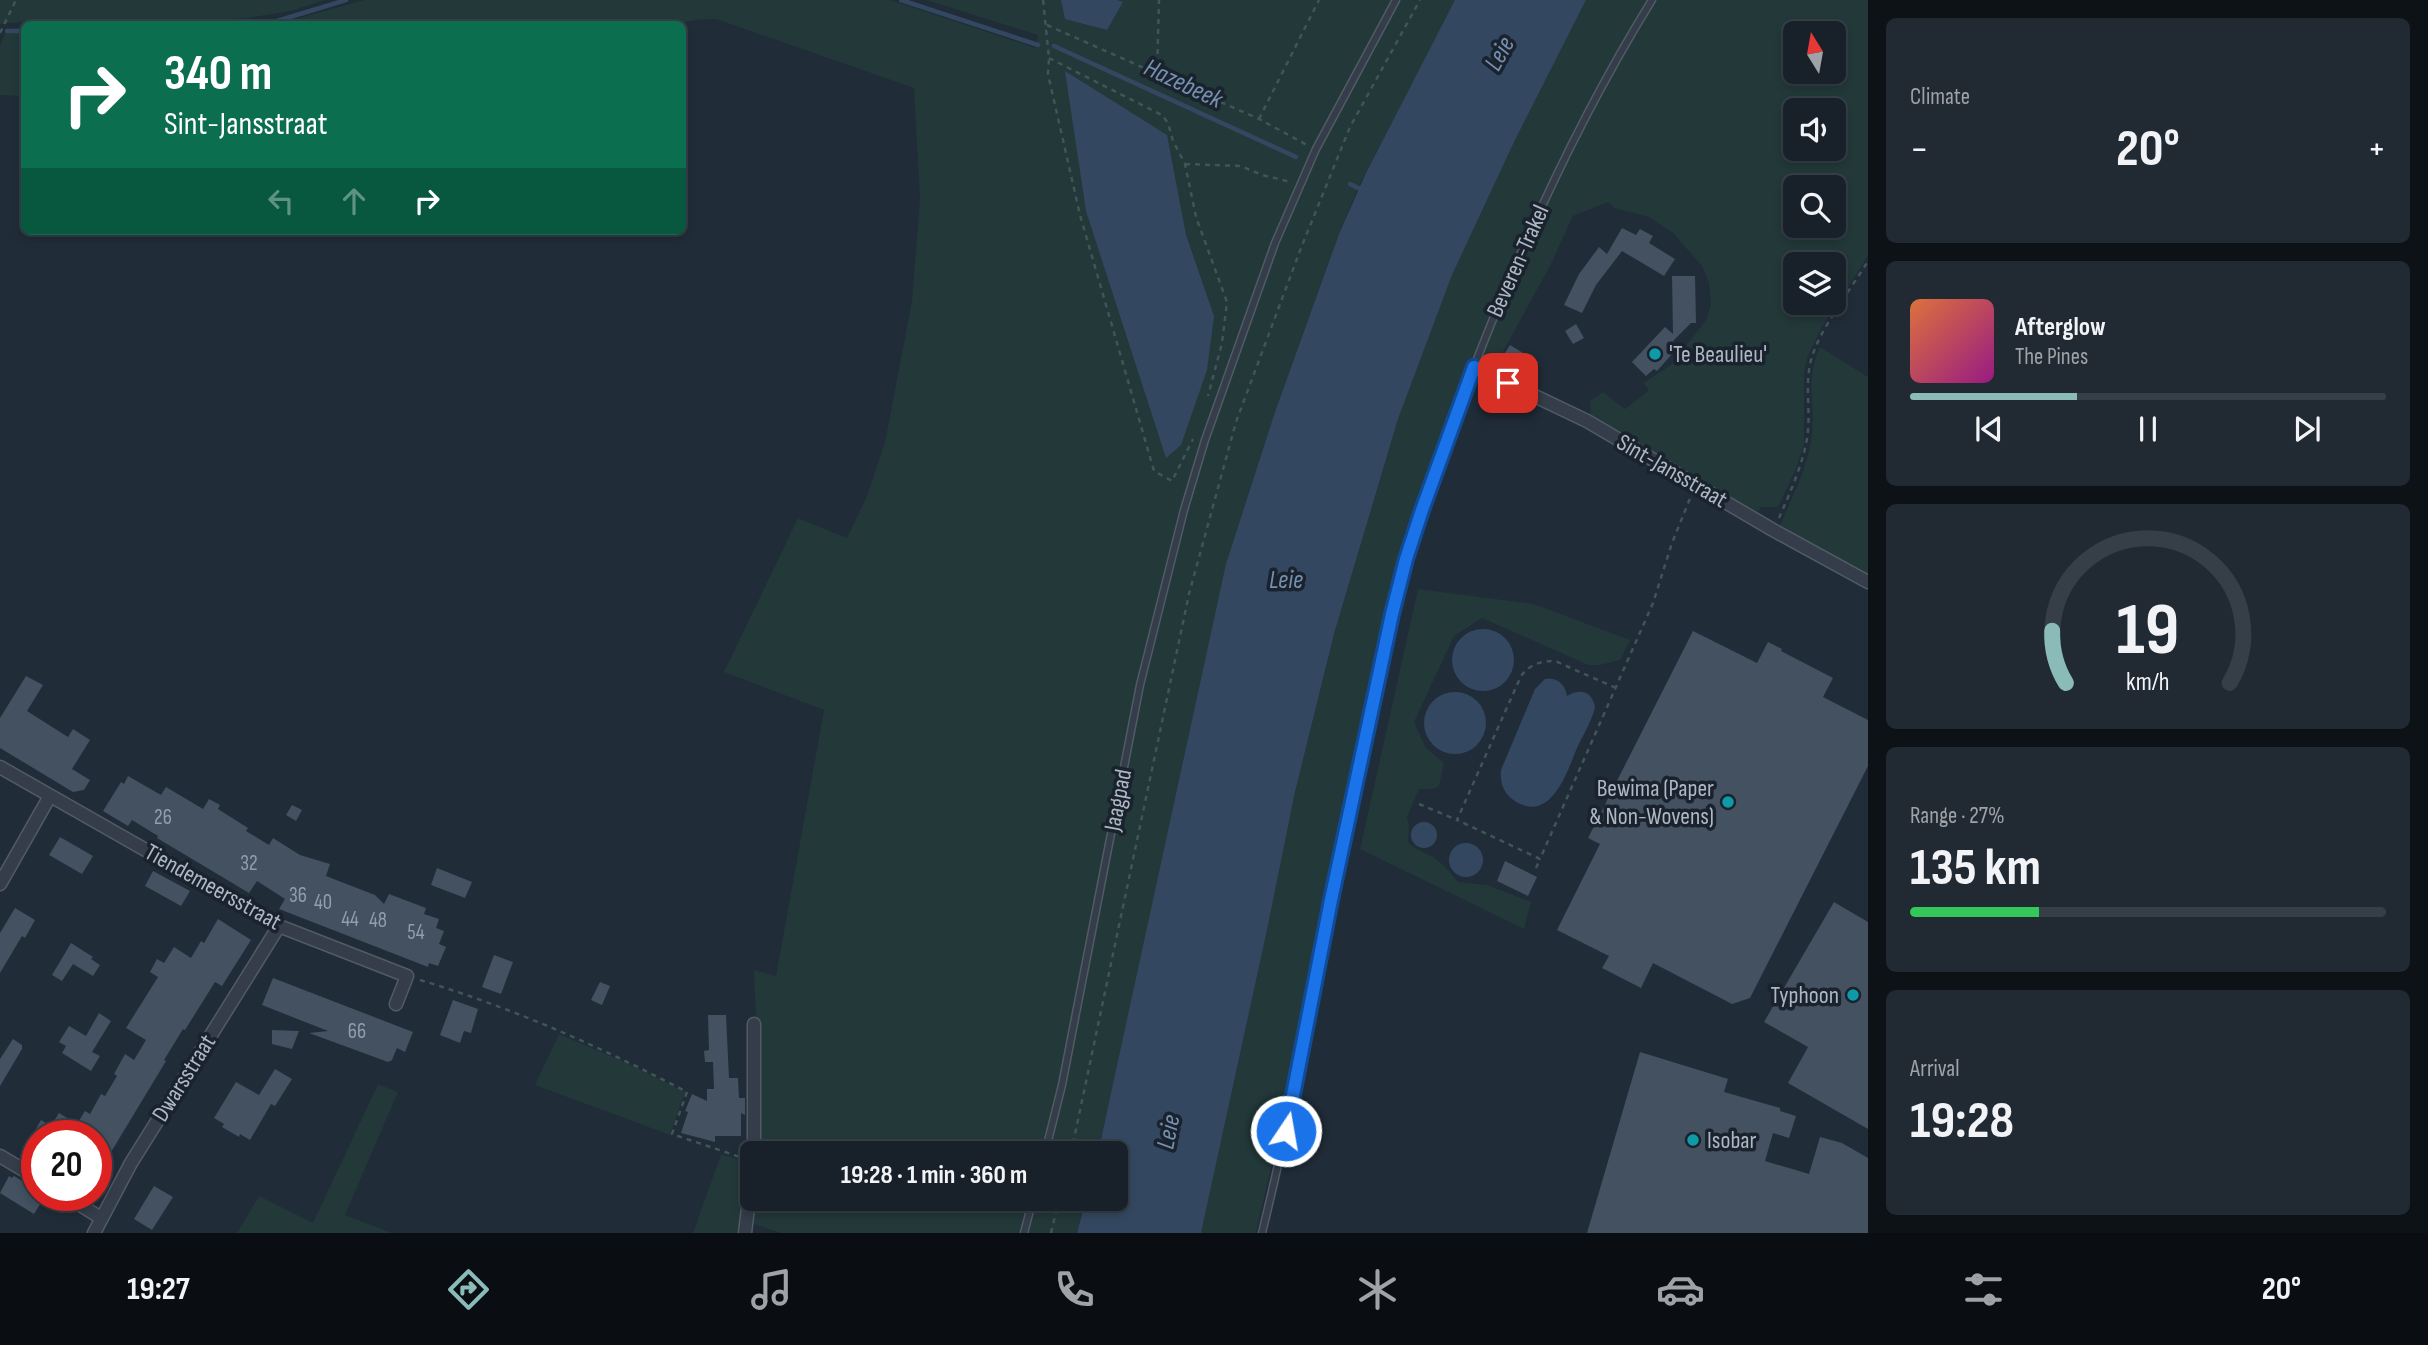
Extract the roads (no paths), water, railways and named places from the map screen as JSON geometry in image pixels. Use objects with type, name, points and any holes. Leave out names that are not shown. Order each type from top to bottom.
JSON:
[{"type":"street","name":"Sint-Jansstraat","points":[[1474,367],[1587,421],[1773,530],[1868,582]]},
{"type":"street","name":"Tiendemeersstraat","points":[[0,767],[279,926],[407,975],[396,1004]]},
{"type":"street","points":[[0,884],[50,796]]},
{"type":"street","name":"Dwarsstraat","points":[[94,1233],[131,1163],[279,926]]},
{"type":"street","points":[[748,1141],[754,1024]]},
{"type":"street","points":[[0,1156],[21,1168]]},
{"type":"street","points":[[90,1211],[102,1218]]},
{"type":"street","points":[[745,1233],[748,1211]]},
{"type":"lane","name":"Jaagpad","points":[[1048,1141],[1062,1085],[1140,685],[1164,584],[1202,450],[1275,243],[1316,149],[1396,0]]},
{"type":"lane","name":"Beveren-Trakel","points":[[1262,1233],[1301,1060],[1331,900],[1392,614],[1406,559],[1498,305],[1554,182],[1613,63],[1652,0]]},
{"type":"lane","points":[[1024,1233],[1030,1211]]},
{"type":"water","points":[[1061,0],[1123,2],[1107,30],[1065,19]]},
{"type":"water","name":"Leie","points":[[1455,0],[1586,0],[1515,140],[1452,275],[1398,419],[1334,634],[1295,792],[1201,1233],[1077,1233],[1083,1211],[1128,1211],[1128,1141],[1101,1141],[1226,564],[1276,409],[1339,234],[1365,175]]},
{"type":"water","points":[[1065,71],[1167,135],[1186,235],[1214,316],[1207,370],[1181,445],[1166,458],[1086,211]]},
{"type":"water","points":[[1483,629],[1495,631],[1505,638],[1512,648],[1512,672],[1505,682],[1495,689],[1483,691],[1471,689],[1461,682],[1454,672],[1452,660],[1454,648],[1461,638],[1471,631]]},
{"type":"water","points":[[1545,679],[1560,682],[1567,696],[1585,692],[1591,697],[1595,707],[1590,723],[1555,793],[1537,806],[1525,806],[1512,799],[1504,790],[1501,770],[1535,689]]},
{"type":"water","points":[[1455,692],[1467,694],[1477,701],[1484,711],[1484,735],[1477,745],[1467,752],[1455,754],[1443,752],[1433,745],[1426,735],[1424,723],[1426,711],[1433,701],[1443,694]]},
{"type":"water","points":[[1424,822],[1433,826],[1437,835],[1433,844],[1424,848],[1415,844],[1411,835],[1415,826]]},
{"type":"water","points":[[1466,843],[1478,848],[1483,860],[1478,872],[1466,877],[1454,872],[1449,860],[1454,848]]},
{"type":"waterway","name":"Hazebeek","points":[[277,21],[346,0]]},
{"type":"waterway","name":"Hazebeek","points":[[901,0],[1038,45]]},
{"type":"waterway","name":"Hazebeek","points":[[7,31],[21,31]]},
{"type":"waterway","name":"Hazebeek","points":[[1054,46],[1296,157]]},
{"type":"waterway","name":"Hazebeek","points":[[1350,184],[1362,190]]},
{"type":"place","name":"'Te Beaulieu'","points":[[1655,354]]},
{"type":"place","name":"Bewima (Paper & Non-Wovens)","points":[[1728,802]]},
{"type":"place","name":"Typhoon","points":[[1853,995]]},
{"type":"place","name":"Isobar","points":[[1693,1140]]}]
